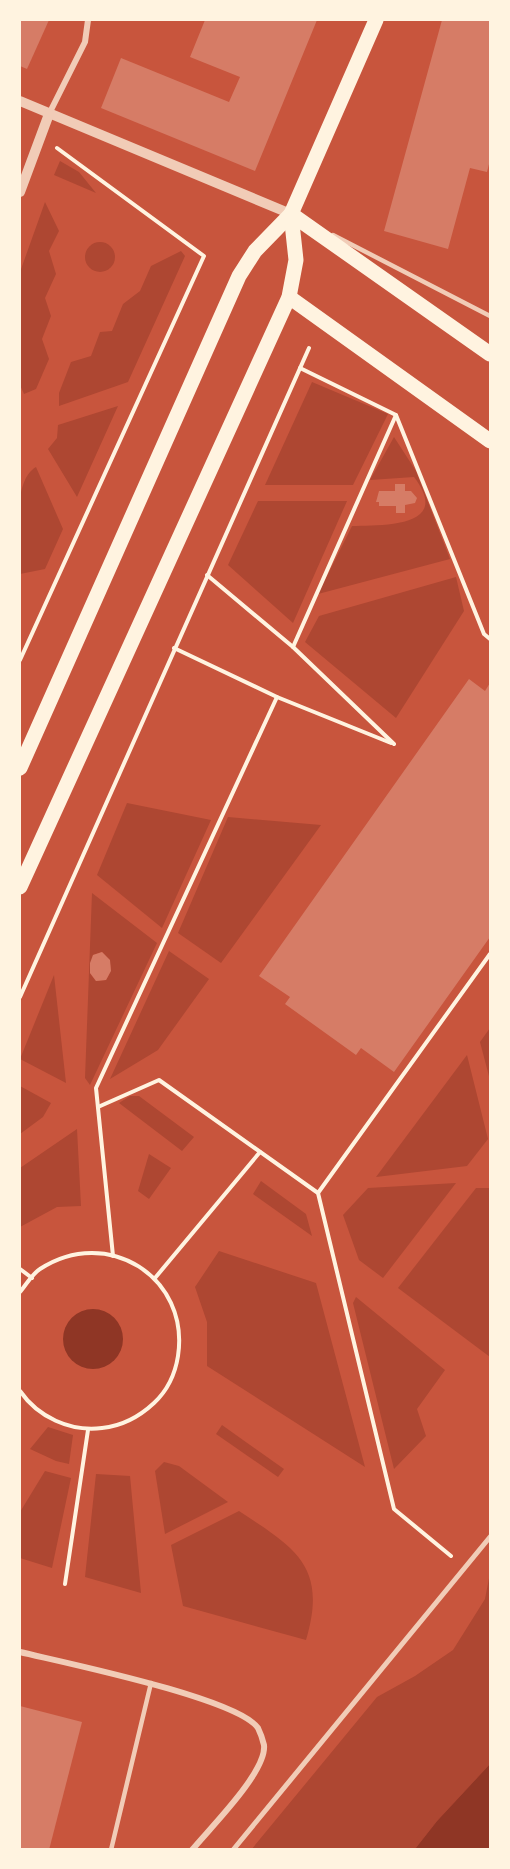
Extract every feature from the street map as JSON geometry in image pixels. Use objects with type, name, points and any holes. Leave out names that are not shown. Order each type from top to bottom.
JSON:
[{"type":"main road","points":[[20,768],[239,276],[255,251],[291,214],[376,20]]},
{"type":"main road","points":[[20,887],[289,297],[296,260],[291,214]]},
{"type":"main road","points":[[291,214],[490,354]]},
{"type":"main road","points":[[289,297],[490,441]]},
{"type":"street","points":[[20,192],[49,114],[85,42],[88,20]]},
{"type":"street","points":[[20,101],[291,214]]},
{"type":"street","points":[[233,1850],[490,1537]]},
{"type":"street","points":[[20,1652],[150,1683],[237,1712],[258,1728],[264,1746],[259,1766],[192,1850]]},
{"type":"lane","points":[[291,214],[490,316]]},
{"type":"lane","points":[[111,1850],[150,1683]]},
{"type":"path","points":[[20,660],[204,256],[54,145],[38,140]]},
{"type":"path","points":[[20,996],[309,348]]},
{"type":"path","points":[[300,368],[396,415],[484,634],[490,639]]},
{"type":"path","points":[[293,647],[396,415]]},
{"type":"path","points":[[174,648],[277,697],[394,744],[293,647],[207,575]]},
{"type":"path","points":[[113,1256],[96,1088],[277,697]]},
{"type":"path","points":[[318,1193],[490,954]]},
{"type":"path","points":[[98,1107],[159,1080],[318,1193],[394,1509],[466,1568]]},
{"type":"path","points":[[155,1278],[260,1152]]},
{"type":"path","points":[[20,1292],[39,1269],[67,1255],[99,1252],[129,1260],[155,1278],[173,1305],[181,1335],[176,1371],[164,1394],[141,1415],[113,1427],[88,1430],[53,1420],[28,1403],[20,1391]]},
{"type":"path","points":[[20,1269],[32,1278]]},
{"type":"path","points":[[64,1584],[88,1430]]},
{"type":"shaded area","points":[[60,161],[79,172],[96,193],[54,175]]},
{"type":"shaded area","points":[[45,202],[59,231],[49,251],[56,274],[45,298],[51,316],[42,339],[49,359],[36,389],[24,394],[20,385],[20,272]]},
{"type":"shaded area","points":[[100,242],[111,246],[115,257],[111,268],[100,272],[89,268],[85,257],[89,246]]},
{"type":"shaded area","points":[[181,251],[185,256],[128,382],[59,406],[59,393],[71,362],[91,356],[100,332],[112,331],[123,304],[140,291],[151,266]]},
{"type":"shaded area","points":[[312,382],[388,414],[353,485],[265,485]]},
{"type":"shaded area","points":[[118,406],[77,497],[48,449],[57,438],[58,425]]},
{"type":"shaded area","points":[[394,437],[416,471],[450,559],[318,594],[352,526],[395,524],[419,515],[425,506],[424,494],[414,477],[370,480]]},
{"type":"shaded area","points":[[36,467],[63,529],[45,569],[20,574],[18,515],[20,500],[28,474]]},
{"type":"shaded area","points":[[258,501],[347,501],[293,623],[228,565]]},
{"type":"shaded area","points":[[456,577],[464,611],[396,718],[305,642],[319,616]]},
{"type":"shaded area","points":[[127,803],[211,820],[162,928],[97,875]]},
{"type":"shaded area","points":[[228,817],[321,825],[221,963],[178,933]]},
{"type":"shaded area","points":[[92,893],[157,943],[90,1085],[85,1078]],"holes":[[[102,952],[110,962],[110,972],[106,980],[96,981],[90,973],[93,955]]]},
{"type":"shaded area","points":[[169,951],[209,979],[158,1050],[110,1079]]},
{"type":"shaded area","points":[[54,975],[66,1083],[20,1059]]},
{"type":"shaded area","points":[[490,1028],[490,1080],[480,1042]]},
{"type":"shaded area","points":[[467,1055],[488,1139],[467,1166],[376,1177]]},
{"type":"shaded area","points":[[20,1086],[51,1103],[43,1117],[20,1134]]},
{"type":"shaded area","points":[[130,1096],[139,1096],[194,1137],[182,1151],[119,1103]]},
{"type":"shaded area","points":[[77,1129],[81,1206],[57,1207],[20,1227],[20,1168]]},
{"type":"shaded area","points":[[149,1154],[171,1168],[149,1199],[138,1191]]},
{"type":"shaded area","points":[[261,1181],[306,1214],[312,1236],[253,1194]]},
{"type":"shaded area","points":[[456,1183],[383,1278],[359,1260],[343,1215],[368,1188]]},
{"type":"shaded area","points":[[476,1188],[490,1188],[490,1357],[398,1288]]},
{"type":"shaded area","points":[[219,1251],[316,1283],[365,1467],[207,1366],[207,1322],[195,1287]]},
{"type":"shaded area","points":[[356,1297],[445,1370],[417,1409],[426,1436],[394,1469],[353,1303]]},
{"type":"shaded area","points":[[93,1309],[114,1318],[123,1339],[114,1360],[93,1369],[72,1360],[63,1339],[72,1318]]},
{"type":"shaded area","points":[[222,1425],[284,1469],[278,1477],[216,1434]]},
{"type":"shaded area","points":[[48,1427],[73,1435],[69,1464],[56,1461],[30,1449]]},
{"type":"shaded area","points":[[164,1462],[179,1466],[228,1502],[165,1534],[155,1471]]},
{"type":"shaded area","points":[[45,1471],[71,1478],[52,1568],[20,1558],[20,1512]]},
{"type":"shaded area","points":[[96,1474],[130,1476],[141,1593],[85,1577]]},
{"type":"shaded area","points":[[239,1511],[276,1536],[302,1562],[309,1576],[313,1594],[312,1615],[306,1640],[183,1606],[171,1545]]},
{"type":"shaded area","points":[[490,1573],[490,1764],[437,1821],[415,1849],[251,1850],[377,1697],[415,1676],[453,1650],[485,1599]]},
{"type":"shaded area","points":[[490,1764],[490,1849],[415,1849],[437,1821]]},
{"type":"building","points":[[20,20],[49,20],[27,69],[20,66]]},
{"type":"building","points":[[205,20],[317,20],[255,171],[101,108],[121,58],[229,102],[240,77],[190,57]]},
{"type":"building","points":[[442,20],[490,20],[490,160],[487,172],[470,168],[448,249],[384,231]]},
{"type":"building","points":[[395,484],[405,484],[405,491],[411,491],[417,498],[415,503],[405,505],[405,513],[396,513],[396,506],[379,506],[379,502],[376,502],[379,491],[395,491]]},
{"type":"building","points":[[469,679],[485,691],[490,683],[490,937],[394,1072],[361,1048],[356,1055],[285,1004],[290,997],[259,976]]},
{"type":"building","points":[[102,952],[110,960],[111,971],[106,980],[96,981],[90,973],[90,963],[93,955]]},
{"type":"building","points":[[20,1706],[82,1722],[49,1850],[20,1850]]}]
